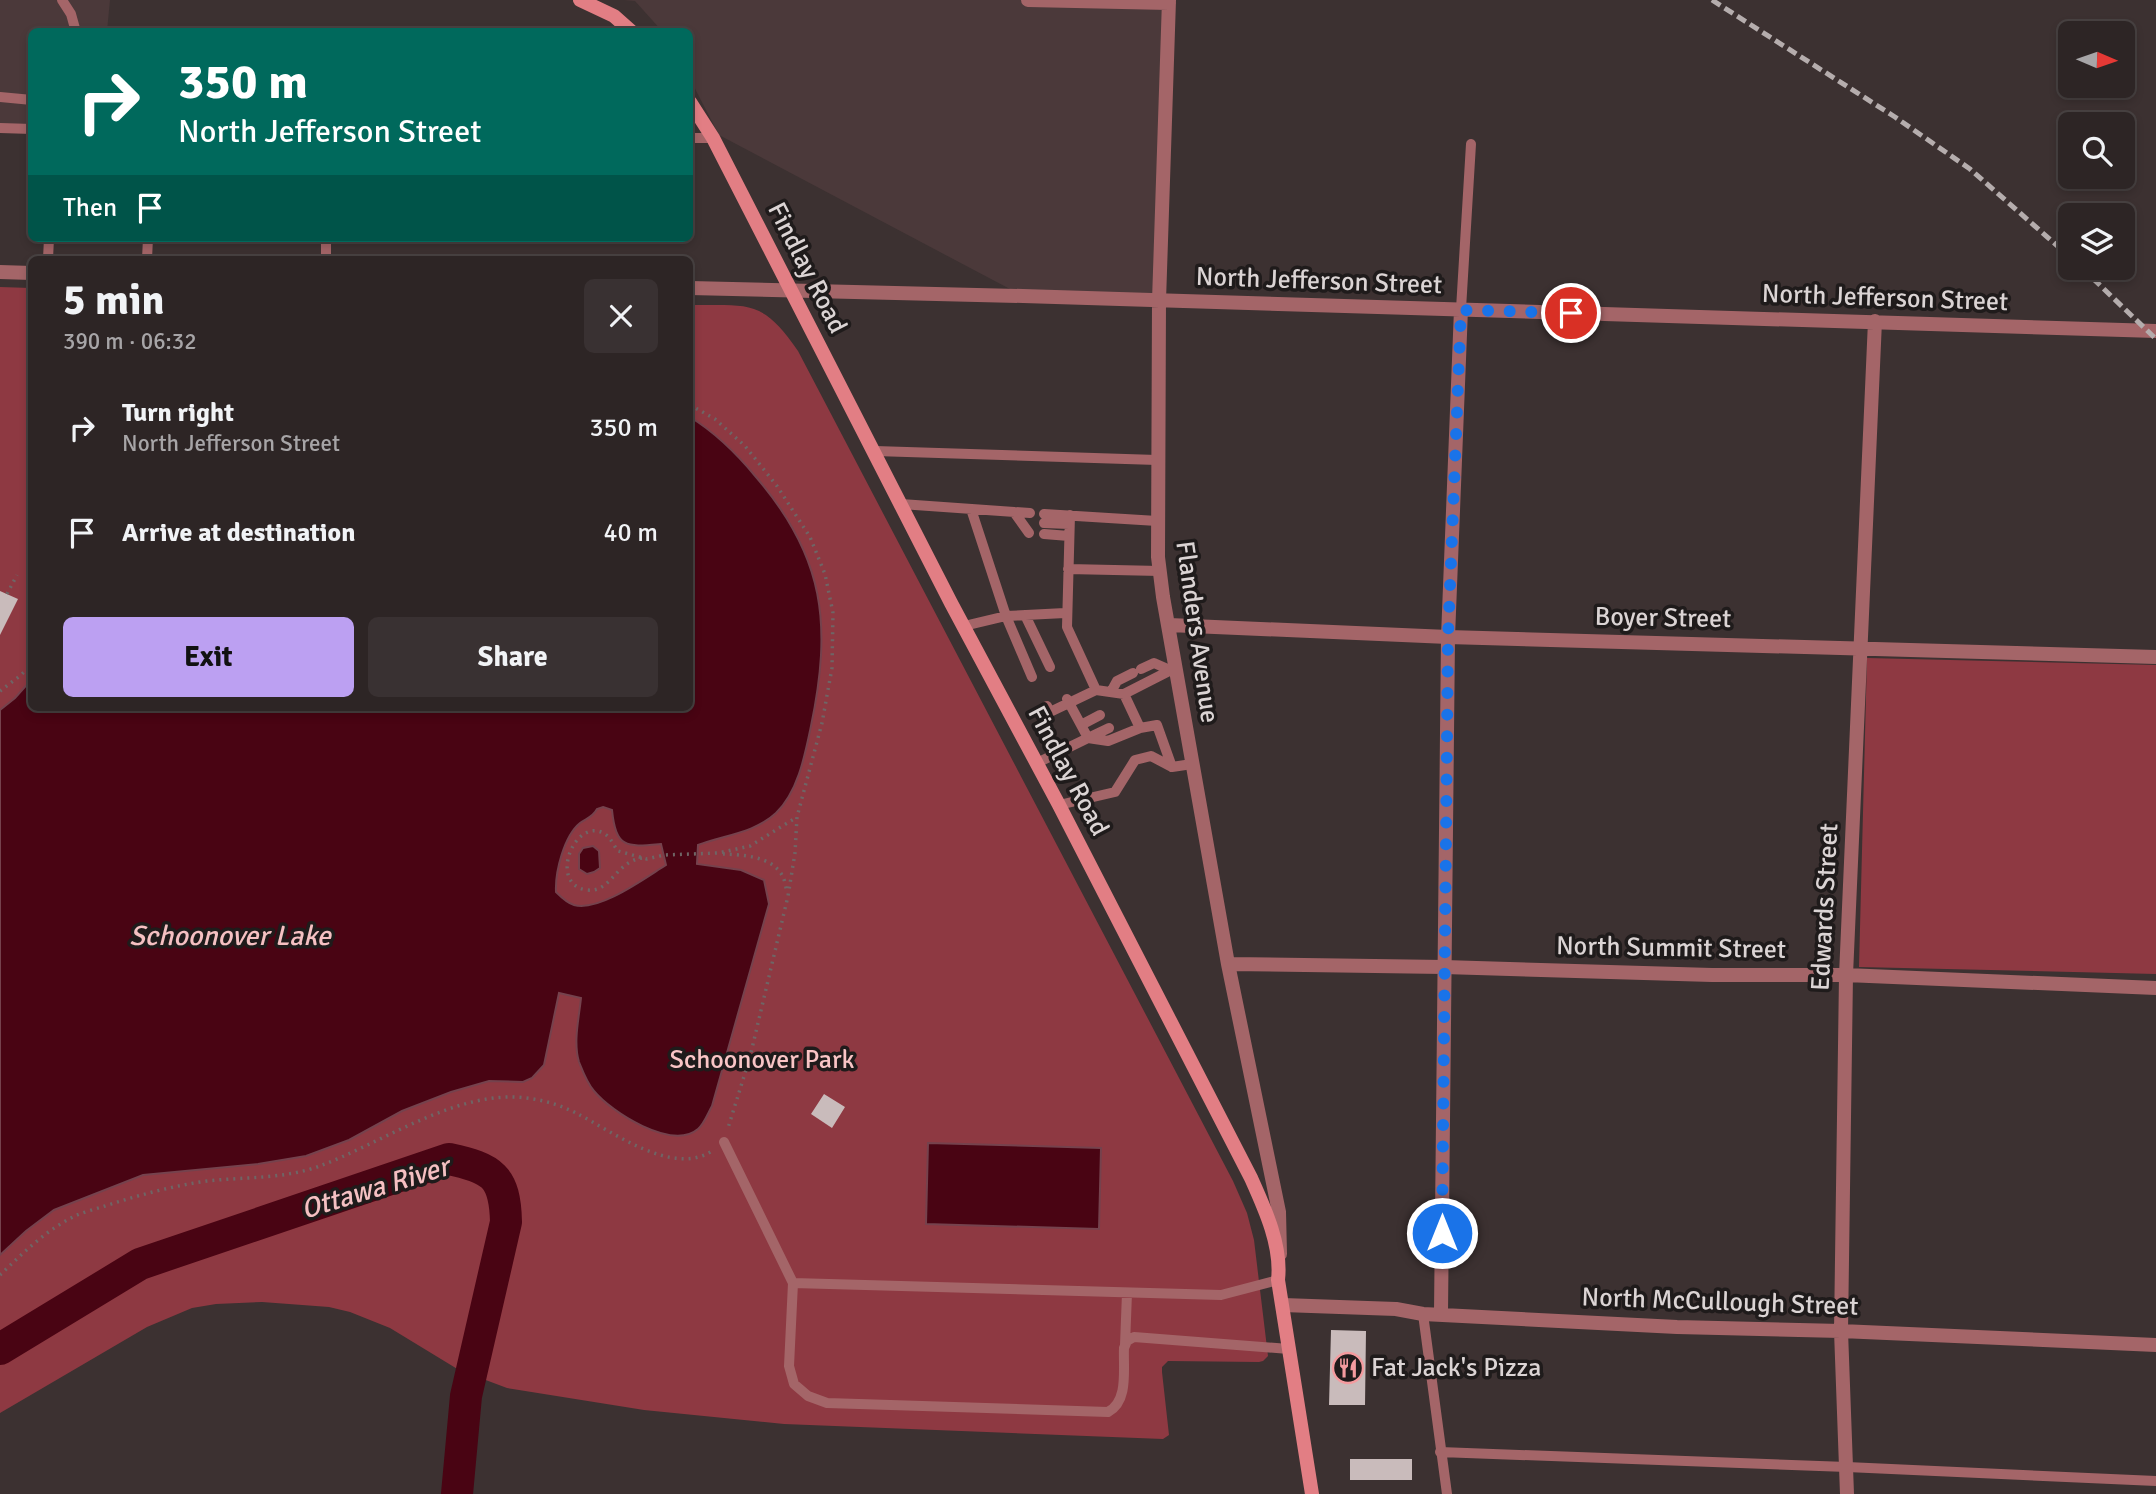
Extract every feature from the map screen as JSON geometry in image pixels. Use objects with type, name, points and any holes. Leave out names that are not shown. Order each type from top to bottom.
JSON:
[{"type":"main road","points":[[580,0],[614,16],[628,28]]},
{"type":"main road","name":"Findlay Road","points":[[693,107],[713,138],[1251,1178],[1263,1205],[1280,1263],[1278,1280],[1312,1494]]},
{"type":"street","points":[[1028,0],[1169,2]]},
{"type":"street","name":"Flanders Avenue","points":[[1169,2],[1159,301],[1157,521],[1160,571],[1173,669],[1228,964],[1279,1212],[1280,1263]]},
{"type":"street","points":[[0,272],[28,273]]},
{"type":"street","name":"North Jefferson Street","points":[[693,288],[2156,331]]},
{"type":"street","points":[[1441,1314],[1448,637],[1461,310]]},
{"type":"street","name":"Edwards Street","points":[[1847,1494],[1841,1331],[1846,975],[1875,321]]},
{"type":"street","name":"Boyer Street","points":[[1169,625],[1448,637],[2156,657]]},
{"type":"street","name":"North Summit Street","points":[[1228,964],[1712,975],[1846,975],[2156,988]]},
{"type":"street","name":"North McCullough Street","points":[[1283,1305],[1395,1309],[1423,1314],[1677,1327],[1841,1331],[2156,1345]]},
{"type":"lane","points":[[62,0],[71,14],[75,28]]},
{"type":"lane","points":[[0,97],[28,100]]},
{"type":"lane","points":[[0,128],[28,129]]},
{"type":"lane","points":[[693,138],[713,138]]},
{"type":"lane","points":[[1461,310],[1471,144]]},
{"type":"lane","points":[[875,452],[1157,460]]},
{"type":"lane","points":[[901,504],[971,509],[1025,520]]},
{"type":"lane","points":[[971,509],[1006,616],[1031,677]]},
{"type":"lane","points":[[1069,525],[1044,524],[1157,521]]},
{"type":"lane","points":[[1069,525],[1065,613],[1067,627],[1096,690]]},
{"type":"lane","points":[[1068,569],[1160,571]]},
{"type":"lane","points":[[964,626],[1006,616],[1065,613]]},
{"type":"lane","points":[[1025,615],[1050,667]]},
{"type":"lane","points":[[1111,692],[1117,681],[1154,663],[1173,669]]},
{"type":"lane","points":[[1124,700],[1173,669]]},
{"type":"lane","points":[[1047,706],[1050,712],[1067,699],[1096,690],[1111,692],[1124,700],[1130,718],[1140,728]]},
{"type":"lane","points":[[1067,699],[1088,738]]},
{"type":"lane","points":[[1081,725],[1100,715]]},
{"type":"lane","points":[[1088,738],[1108,741],[1140,728],[1157,725],[1172,767]]},
{"type":"lane","points":[[1037,763],[1109,728]]},
{"type":"lane","points":[[1059,805],[1115,792],[1135,760],[1151,756],[1172,767],[1192,764]]},
{"type":"lane","points":[[723,1142],[793,1283],[789,1366],[794,1384],[808,1396],[827,1403],[1108,1412],[1117,1408],[1122,1397],[1127,1293]]},
{"type":"lane","points":[[793,1283],[1221,1295],[1278,1280]]},
{"type":"lane","points":[[1423,1314],[1447,1494]]},
{"type":"lane","points":[[1124,1348],[1127,1341],[1134,1337],[1289,1349]]},
{"type":"lane","points":[[1440,1452],[1847,1466],[2156,1482]]},
{"type":"path","points":[[0,1275],[37,1240],[74,1216],[153,1190],[209,1181],[259,1179],[316,1167],[478,1100],[501,1097],[548,1101],[573,1111],[645,1151],[668,1157],[709,1154],[723,1142],[750,1057],[788,896],[797,817],[822,723],[832,667],[833,612],[825,574],[810,537],[777,486],[745,446],[715,419],[693,407]]},
{"type":"path","points":[[7,594],[17,575]]},
{"type":"path","points":[[0,691],[28,668]]},
{"type":"path","points":[[718,853],[750,846],[797,817]]},
{"type":"path","points":[[642,858],[624,863],[603,887],[587,890],[575,885],[567,874],[572,845],[580,836],[596,831],[610,839],[618,851],[642,858],[718,853],[742,855],[769,862],[782,876],[788,896]]},
{"type":"shaded area","points":[[0,0],[110,0],[107,28],[28,28],[28,129],[0,128]]},
{"type":"shaded area","points":[[624,0],[1169,0],[1159,301],[1023,296],[719,135],[693,85],[693,28],[659,28],[635,1]]},
{"type":"green space","name":"Schoonover Park","points":[[0,287],[28,288],[28,711],[693,711],[693,305],[740,306],[763,313],[798,351],[1233,1181],[1247,1213],[1254,1240],[1268,1356],[1259,1362],[1168,1361],[1162,1367],[1162,1372],[1169,1435],[1163,1439],[784,1424],[644,1410],[507,1388],[459,1370],[390,1328],[350,1312],[329,1307],[262,1302],[216,1304],[192,1308],[147,1327],[0,1413]]},
{"type":"green space","points":[[1867,658],[2156,665],[2156,974],[1859,967]]},
{"type":"water","name":"Schoonover Lake","points":[[693,419],[734,452],[779,507],[797,535],[809,564],[821,624],[821,656],[811,726],[800,772],[790,795],[776,813],[759,825],[698,845],[697,864],[741,870],[764,880],[769,904],[712,1106],[698,1129],[687,1135],[658,1132],[628,1118],[602,1100],[587,1081],[577,1054],[581,998],[559,993],[544,1065],[532,1078],[523,1082],[489,1081],[451,1092],[402,1111],[349,1140],[306,1156],[258,1164],[143,1175],[54,1210],[0,1255],[0,710],[28,683],[28,711],[693,711]],"holes":[[[603,807],[612,810],[620,839],[625,843],[661,844],[666,865],[596,904],[574,905],[564,900],[556,892],[557,875],[569,836],[580,823]]]},
{"type":"water","points":[[593,846],[599,851],[600,868],[587,874],[579,869],[579,854],[583,848]]},
{"type":"water","points":[[928,1143],[1101,1148],[1099,1229],[926,1224]]},
{"type":"building","points":[[0,591],[18,599],[0,635]]},
{"type":"building","points":[[824,1094],[845,1107],[832,1128],[811,1114]]},
{"type":"building","name":"Fat Jack's Pizza","points":[[1331,1330],[1366,1331],[1365,1405],[1329,1405]]},
{"type":"building","points":[[1350,1459],[1412,1459],[1412,1480],[1350,1480]]},
{"type":"waterway","name":"Ottawa River","points":[[0,1349],[140,1264],[449,1159],[476,1166],[486,1171],[499,1184],[503,1194],[506,1222],[466,1396],[457,1494]]},
{"type":"railway","points":[[1712,0],[1895,117],[1970,169],[2058,246]]},
{"type":"railway","points":[[2095,280],[2156,339]]},
{"type":"place","name":"Fat Jack's Pizza","points":[[1348,1368]]},
{"type":"route","points":[[1442,1233],[1448,637],[1461,310],[1571,313]]}]
